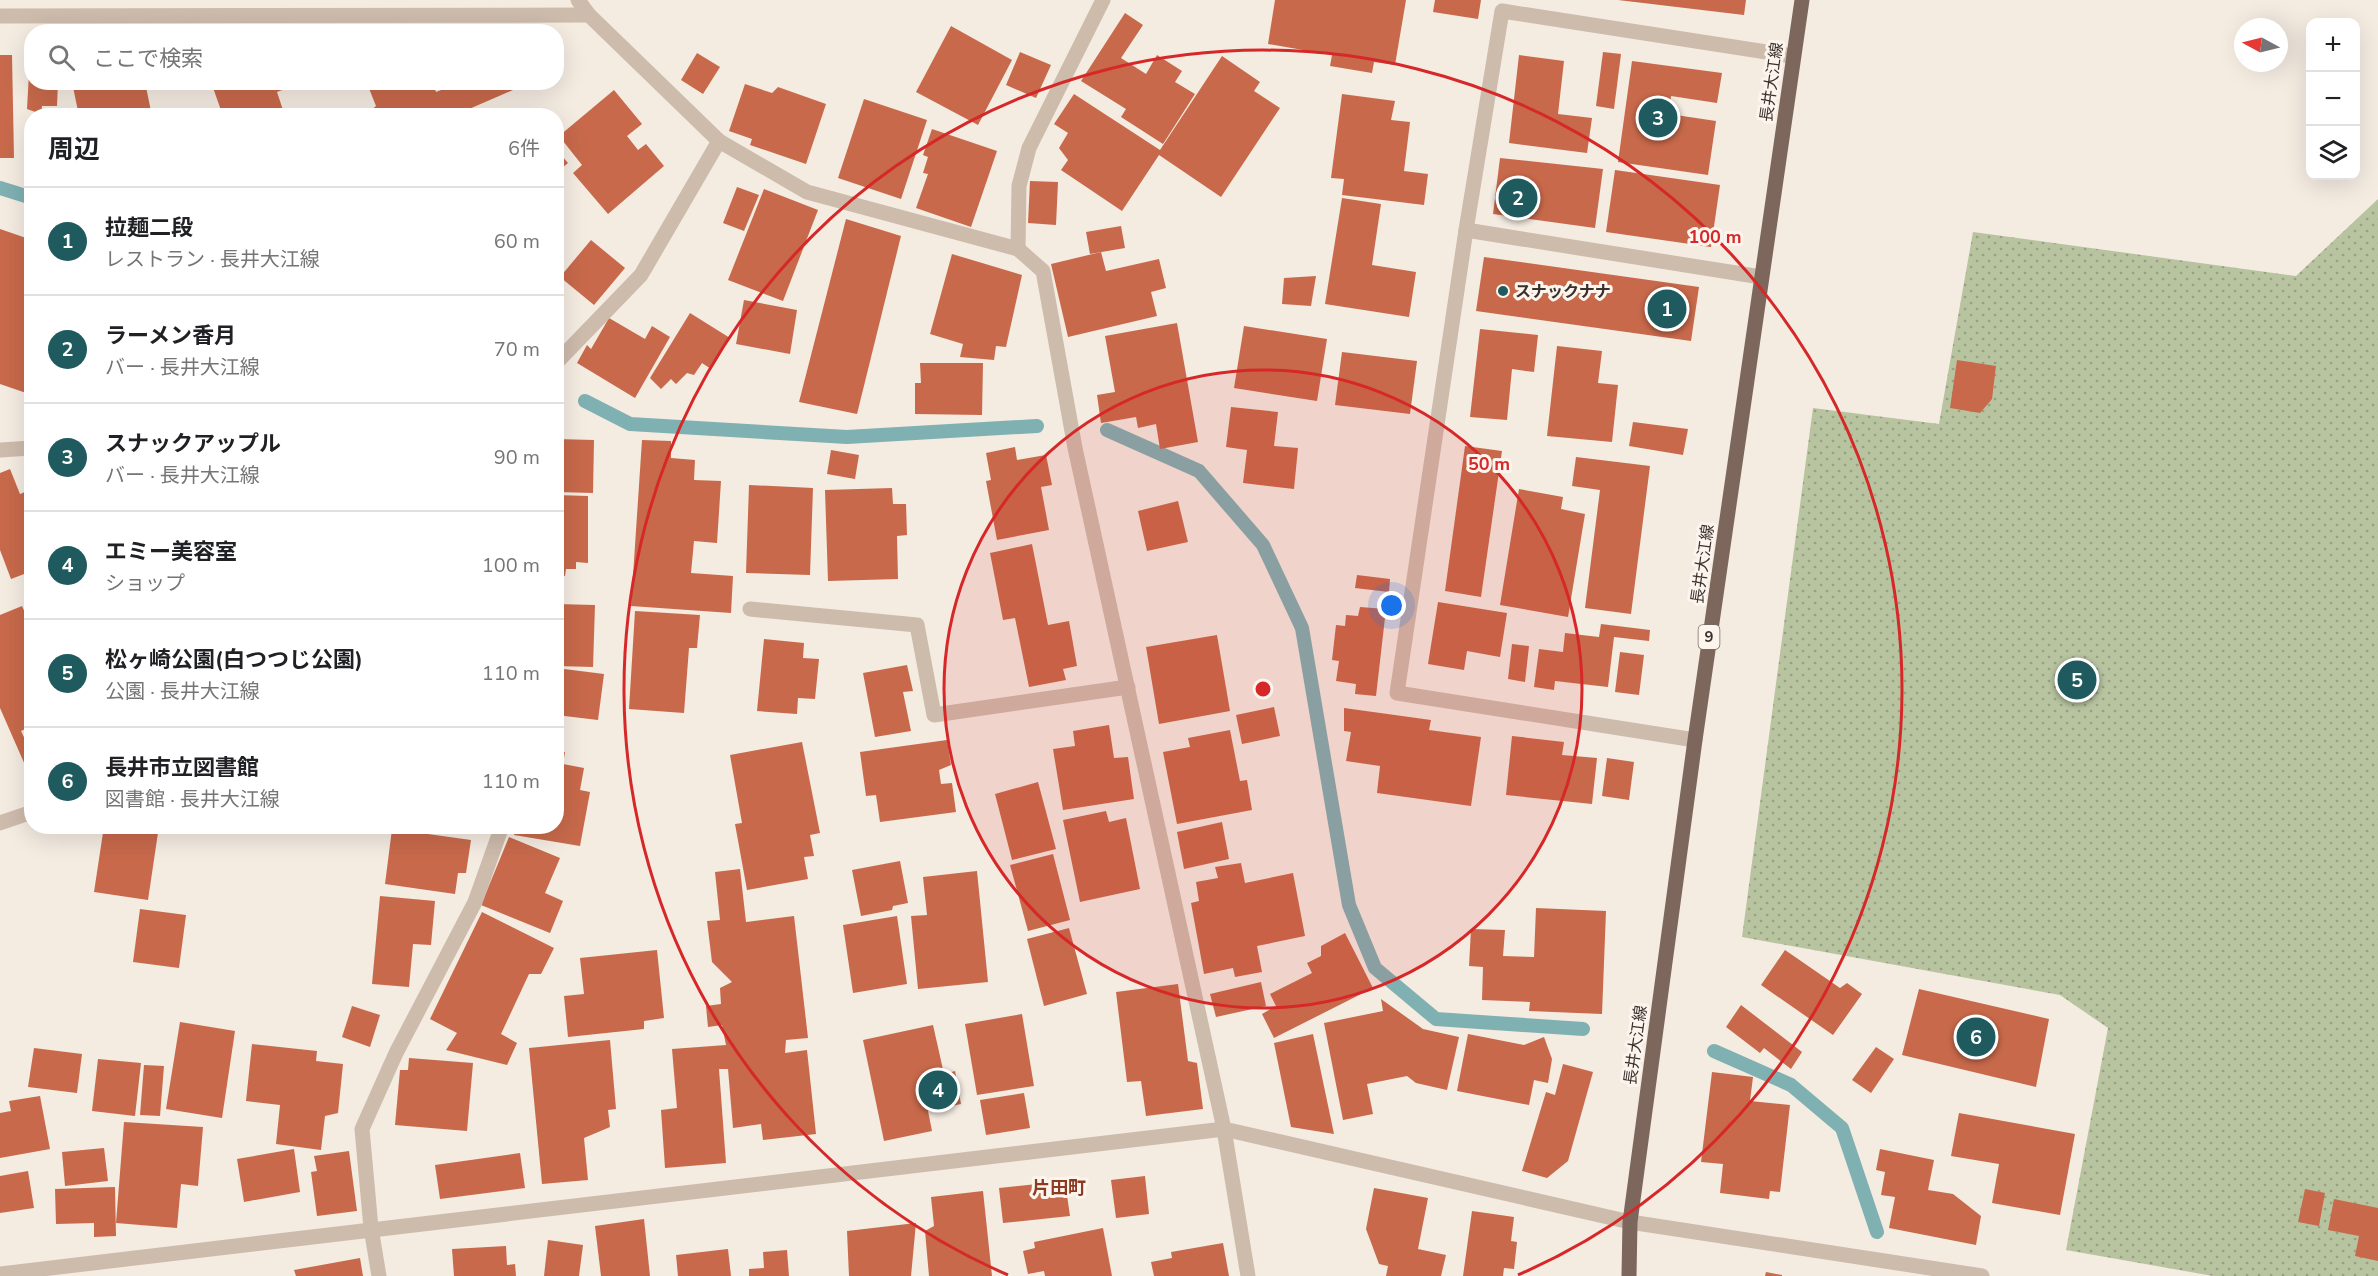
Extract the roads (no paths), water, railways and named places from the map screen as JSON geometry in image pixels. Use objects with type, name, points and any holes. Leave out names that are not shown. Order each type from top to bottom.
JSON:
[{"type":"main road","name":"長井大江線","points":[[1629,1276],[1630,1222],[1695,740],[1792,56],[1802,0]]},
{"type":"street","points":[[578,0],[589,15],[719,141],[807,192],[1018,249],[1043,271],[1075,448],[1224,1129],[1248,1276]]},
{"type":"street","points":[[1018,249],[1019,186],[1029,148],[1103,0]]},
{"type":"street","points":[[1695,740],[1397,693],[1466,230],[1502,11],[1792,56]]},
{"type":"street","points":[[0,16],[589,15]]},
{"type":"street","points":[[564,355],[641,275],[719,141]]},
{"type":"street","points":[[1466,230],[1761,277]]},
{"type":"street","points":[[0,450],[24,448]]},
{"type":"street","points":[[750,609],[917,625],[934,715],[1128,687]]},
{"type":"street","points":[[0,824],[24,815]]},
{"type":"street","points":[[379,1276],[371,1228],[362,1129],[396,1053],[475,902],[499,834]]},
{"type":"street","points":[[0,1274],[371,1228],[1224,1129],[1630,1222],[1982,1276]]},
{"type":"waterway","points":[[0,188],[24,196]]},
{"type":"waterway","points":[[585,401],[630,424],[847,437],[1037,426]]},
{"type":"waterway","points":[[1107,430],[1199,471],[1263,545],[1302,628],[1349,905],[1375,968],[1436,1019],[1583,1029]]},
{"type":"waterway","points":[[1714,1051],[1791,1085],[1842,1128],[1877,1232]]},
{"type":"place","name":"スナックアップル","points":[[1658,118]]},
{"type":"place","name":"ラーメン香月","points":[[1518,198]]},
{"type":"place","name":"スナックナナ","points":[[1503,291]]},
{"type":"place","name":"拉麺二段","points":[[1667,309]]},
{"type":"place","name":"松ヶ崎公園(白つつじ公園)","points":[[2077,680]]},
{"type":"place","name":"長井市立図書館","points":[[1976,1037]]},
{"type":"place","name":"エミー美容室","points":[[938,1090]]},
{"type":"district","name":"片田町","points":[[1059,1188]]}]
